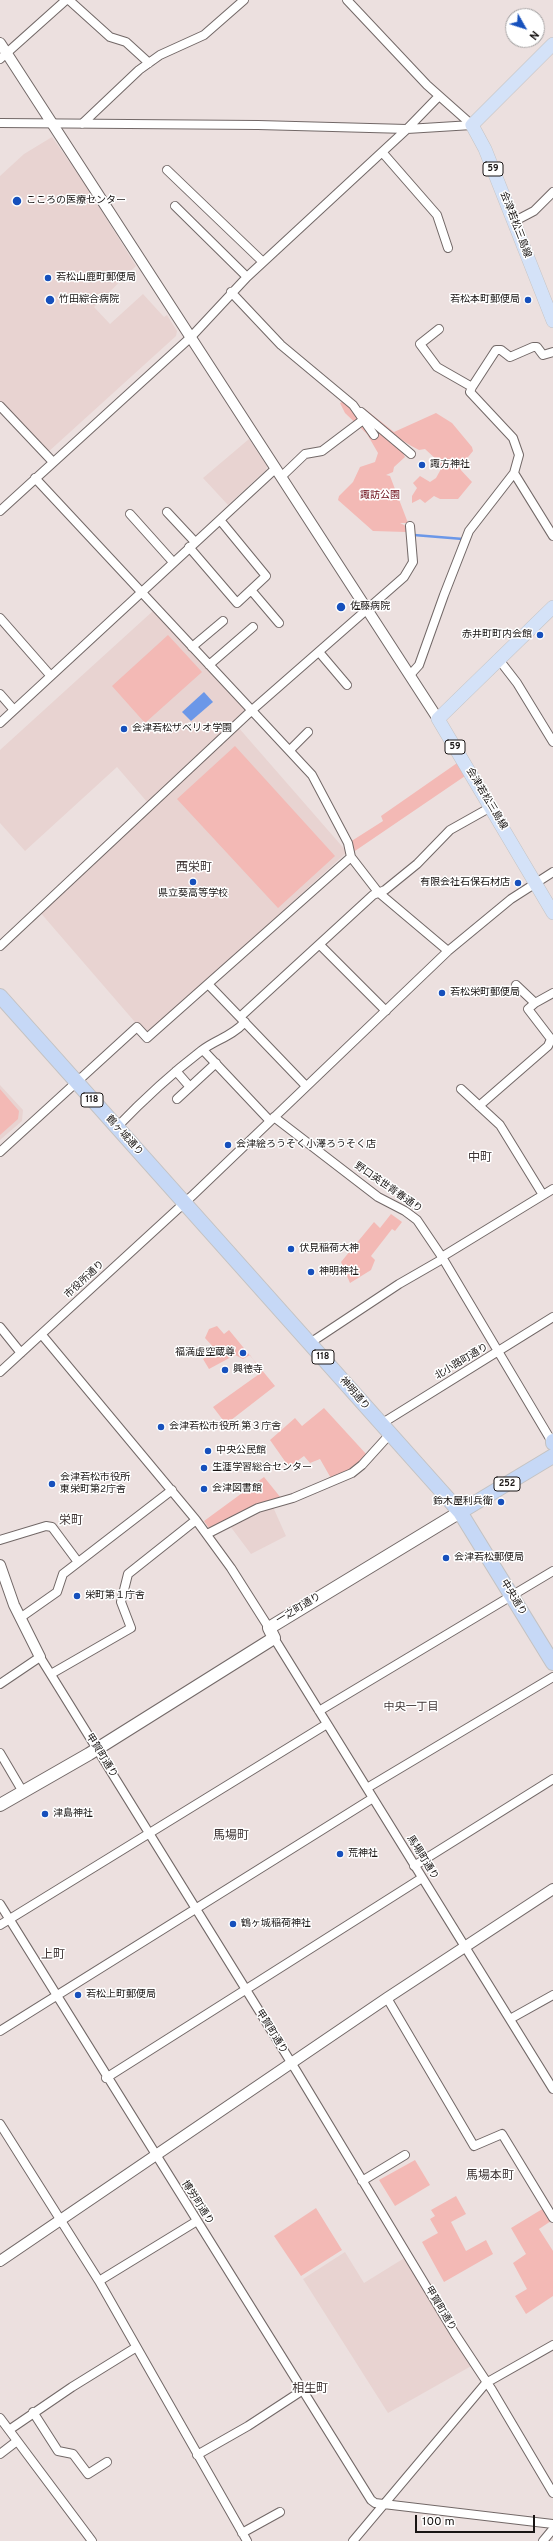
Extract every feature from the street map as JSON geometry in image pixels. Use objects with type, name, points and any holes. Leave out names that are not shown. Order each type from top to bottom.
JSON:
[{"type":"highway","name":"鶴ヶ城通り","points":[[0,996],[184,1203]]},
{"type":"highway","name":"神明通り","points":[[184,1203],[460,1512]]},
{"type":"highway","name":"一之町通り","points":[[460,1512],[553,1456]]},
{"type":"highway","name":"中央通り","points":[[460,1512],[553,1663]]},
{"type":"main road","points":[[472,125],[553,44]]},
{"type":"main road","name":"会津若松三島線","points":[[472,125],[485,149],[553,320]]},
{"type":"main road","points":[[438,719],[551,613]]},
{"type":"main road","name":"会津若松三島線","points":[[438,719],[553,913]]},
{"type":"main road","name":"一之町通り","points":[[0,1805],[96,1749],[460,1512]]},
{"type":"street","points":[[3,56],[66,0]]},
{"type":"street","points":[[69,0],[110,37],[126,42],[149,63]]},
{"type":"street","points":[[82,124],[128,79],[160,55],[204,35],[244,0]]},
{"type":"street","points":[[347,0],[439,96],[472,125]]},
{"type":"street","points":[[0,43],[3,56],[52,123],[438,719]]},
{"type":"street","points":[[0,511],[191,337],[247,276],[407,129],[439,96]]},
{"type":"street","points":[[0,124],[52,123],[258,125],[407,129],[472,125]]},
{"type":"street","points":[[382,152],[437,215],[448,248]]},
{"type":"street","points":[[167,170],[263,262]]},
{"type":"street","points":[[513,222],[534,211],[553,193]]},
{"type":"street","points":[[175,206],[247,276]]},
{"type":"street","points":[[232,292],[282,345],[411,454]]},
{"type":"street","points":[[439,329],[420,344],[437,367],[472,387]]},
{"type":"street","points":[[410,675],[422,658],[444,595],[470,531],[514,473],[519,455],[518,447],[513,438],[470,392],[472,387],[496,350],[510,357],[533,347],[537,347],[543,355],[553,352]]},
{"type":"street","points":[[353,405],[374,435]]},
{"type":"street","points":[[0,406],[53,462]]},
{"type":"street","points":[[0,723],[142,590],[220,520],[278,473],[305,454],[322,451],[363,420]]},
{"type":"street","points":[[514,473],[553,536]]},
{"type":"street","points":[[35,478],[142,590],[192,647],[312,775],[321,788],[348,843],[351,857],[378,892],[448,951]]},
{"type":"street","points":[[167,512],[236,603],[266,576],[220,520]]},
{"type":"street","points":[[130,514],[173,562]]},
{"type":"street","points":[[0,946],[251,711],[404,577],[412,567],[410,526]]},
{"type":"street","points":[[251,590],[279,623]]},
{"type":"street","points":[[0,618],[50,675]]},
{"type":"street","points":[[192,647],[223,621]]},
{"type":"street","points":[[209,665],[253,627]]},
{"type":"street","points":[[318,652],[347,685]]},
{"type":"street","points":[[500,661],[517,683],[553,742]]},
{"type":"street","points":[[0,694],[14,710]]},
{"type":"street","points":[[290,750],[308,732]]},
{"type":"street","points":[[116,1128],[176,1071],[203,1050],[227,1038],[242,1019],[373,895],[417,864],[450,830],[491,807]]},
{"type":"street","points":[[0,1152],[137,1027],[147,1038],[351,857]]},
{"type":"street","name":"市役所通り","points":[[0,1372],[184,1203],[448,951],[511,899],[553,872]]},
{"type":"street","points":[[320,945],[386,1011]]},
{"type":"street","points":[[208,984],[306,1086]]},
{"type":"street","points":[[516,985],[535,1003]]},
{"type":"street","points":[[479,1106],[548,1046],[551,1039],[528,1009],[535,1003],[553,993]]},
{"type":"street","name":"野口英世青春通り","points":[[203,1050],[272,1119],[378,1197],[414,1217],[442,1257],[498,1352]]},
{"type":"street","points":[[177,1098],[216,1063]]},
{"type":"street","points":[[176,1071],[190,1087]]},
{"type":"street","points":[[461,1089],[500,1126],[543,1195]]},
{"type":"street","points":[[310,1343],[399,1284],[439,1261],[442,1257],[553,1189]]},
{"type":"street","name":"北小路町通り","points":[[207,1534],[258,1508],[293,1498],[346,1476],[362,1465],[385,1429],[498,1352],[553,1317]]},
{"type":"street","points":[[0,1328],[21,1353]]},
{"type":"street","name":"馬場町通り","points":[[42,1335],[172,1490],[232,1568],[326,1724],[553,2089]]},
{"type":"street","points":[[498,1352],[553,1442]]},
{"type":"street","points":[[20,1618],[57,1592],[63,1574],[172,1490]]},
{"type":"street","points":[[51,1674],[131,1628],[121,1602],[128,1574],[196,1520]]},
{"type":"street","points":[[0,1540],[46,1526],[52,1527],[78,1562]]},
{"type":"street","name":"甲賀町通り","points":[[0,1565],[20,1618],[40,1657],[292,2064],[553,2493]]},
{"type":"street","points":[[319,1711],[553,1571]]},
{"type":"street","points":[[0,1684],[40,1657]]},
{"type":"street","points":[[367,1788],[553,1676]]},
{"type":"street","points":[[0,1926],[326,1724]]},
{"type":"street","points":[[0,1753],[23,1792]]},
{"type":"street","points":[[414,1866],[553,1779]]},
{"type":"street","points":[[0,2031],[57,1997],[373,1798]]},
{"type":"street","points":[[106,2078],[246,1991],[422,1878]]},
{"type":"street","points":[[0,2261],[387,1998],[553,1888]]},
{"type":"street","name":"博労町通り","points":[[0,1904],[106,2078],[303,2390],[369,2498],[373,2502],[383,2504]]},
{"type":"street","points":[[510,2019],[553,1995]]},
{"type":"street","points":[[387,1998],[474,2146],[502,2134],[553,2218]]},
{"type":"street","points":[[0,2124],[99,2281],[135,2348],[247,2541]]},
{"type":"street","points":[[362,2181],[405,2155]]},
{"type":"street","points":[[99,2281],[197,2221]]},
{"type":"street","points":[[353,2541],[486,2383],[553,2345]]},
{"type":"street","points":[[9,2430],[33,2412],[135,2348]]},
{"type":"street","points":[[197,2455],[248,2426],[303,2390]]},
{"type":"street","points":[[33,2412],[58,2451],[72,2454],[88,2474],[107,2462]]},
{"type":"street","points":[[0,2418],[92,2541]]},
{"type":"street","points":[[0,2454],[17,2441]]},
{"type":"street","points":[[383,2504],[553,2524]]},
{"type":"street","points":[[242,2533],[280,2512]]},
{"type":"street","points":[[543,2541],[553,2529]]},
{"type":"shaded area","name":"竹田綜合病院","points":[[52,137],[83,181],[136,266],[94,307],[110,324],[143,294],[164,317],[167,315],[177,331],[176,336],[47,453],[0,402],[0,176],[24,154]]},
{"type":"shaded area","points":[[249,439],[267,466],[266,470],[228,505],[203,478]]},
{"type":"shaded area","name":"会津若松ザベリオ学園","points":[[154,610],[246,709],[148,803],[117,767],[25,851],[0,823],[0,750]]},
{"type":"shaded area","name":"県立葵高等学校","points":[[238,727],[347,852],[147,1036],[39,911]]},
{"type":"shaded area","points":[[0,1085],[23,1110],[22,1121],[0,1140]]},
{"type":"shaded area","points":[[273,1507],[286,1536],[251,1554],[230,1526]]},
{"type":"shaded area","points":[[345,2252],[364,2283],[406,2257],[473,2365],[388,2413],[303,2279]]},
{"type":"green space","name":"諏訪公園","points":[[344,401],[402,451],[405,457],[394,467],[393,472],[386,475],[390,476],[408,523],[400,523],[406,526],[408,530],[406,532],[373,531],[338,500],[339,496],[353,482],[360,467],[375,462],[378,453],[367,434],[345,413],[340,403]]},
{"type":"green space","points":[[365,409],[394,432],[436,413],[452,423],[472,447],[473,451],[459,468],[472,482],[458,499],[440,499],[434,496],[425,503],[420,499],[412,503],[412,496],[417,488],[413,483],[420,476],[430,482],[436,478],[441,469],[438,461],[425,449],[419,450],[397,437],[363,410]]},
{"type":"green space","points":[[168,635],[202,672],[145,723],[112,686]]},
{"type":"green space","points":[[235,746],[335,856],[278,908],[177,799]]},
{"type":"green space","points":[[460,761],[468,774],[352,853],[350,842],[383,821],[381,816]]},
{"type":"green space","points":[[0,1089],[19,1111],[18,1119],[0,1135]]},
{"type":"green space","points":[[391,1214],[402,1222],[395,1231],[392,1229],[371,1256],[375,1260],[371,1270],[350,1283],[341,1262],[374,1222],[380,1228]]},
{"type":"green space","points":[[217,1326],[224,1334],[229,1330],[250,1355],[243,1359],[235,1355],[209,1369],[203,1359],[216,1350],[205,1338],[209,1329]]},
{"type":"green space","points":[[253,1359],[275,1386],[226,1424],[213,1407],[262,1372]]},
{"type":"green space","points":[[324,1408],[367,1455],[352,1469],[332,1480],[320,1459],[310,1463],[304,1456],[289,1467],[270,1440],[295,1418],[302,1426]]},
{"type":"green space","points":[[264,1477],[281,1498],[211,1531],[204,1521]]},
{"type":"green space","points":[[415,2160],[430,2185],[395,2206],[379,2180]]},
{"type":"green space","points":[[456,2196],[466,2214],[451,2222],[466,2251],[486,2240],[493,2254],[444,2282],[422,2242],[438,2233],[430,2219],[435,2216],[431,2210]]},
{"type":"green space","points":[[316,2208],[342,2250],[301,2276],[274,2236]]},
{"type":"green space","points":[[544,2208],[551,2221],[539,2229],[553,2251],[553,2296],[526,2314],[515,2296],[527,2289],[513,2263],[526,2254],[511,2228]]},
{"type":"water","points":[[204,692],[213,702],[191,721],[182,712]]},
{"type":"waterway","points":[[414,535],[463,539]]},
{"type":"place","name":"こころの医療センター","points":[[17,201]]},
{"type":"place","name":"若松山鹿町郵便局","points":[[48,278]]},
{"type":"place","name":"竹田綜合病院","points":[[50,300]]},
{"type":"place","name":"若松本町郵便局","points":[[528,300]]},
{"type":"place","name":"諏方神社","points":[[422,465]]},
{"type":"place","name":"佐藤病院","points":[[341,607]]},
{"type":"place","name":"赤井町町内会館","points":[[540,635]]},
{"type":"place","name":"会津若松ザベリオ学園","points":[[124,729]]},
{"type":"place","name":"県立葵高等学校","points":[[193,882]]},
{"type":"place","name":"有限会社石保石材店","points":[[518,883]]},
{"type":"place","name":"若松栄町郵便局","points":[[442,993]]},
{"type":"place","name":"会津絵ろうそく小澤ろうそく店","points":[[228,1145]]},
{"type":"place","name":"伏見稲荷大神","points":[[291,1249]]},
{"type":"place","name":"神明神社","points":[[311,1272]]},
{"type":"place","name":"福満虚空蔵尊","points":[[243,1353]]},
{"type":"place","name":"興徳寺","points":[[225,1370]]},
{"type":"place","name":"会津若松市役所 第３庁舎","points":[[161,1427]]},
{"type":"place","name":"中央公民館","points":[[208,1451]]},
{"type":"place","name":"生涯学習総合センター","points":[[204,1468]]},
{"type":"place","name":"会津若松市役所 東栄町第2庁舎","points":[[52,1484]]},
{"type":"place","name":"会津図書館","points":[[204,1489]]},
{"type":"place","name":"鈴木屋利兵衛","points":[[501,1502]]},
{"type":"place","name":"会津若松郵便局","points":[[446,1558]]},
{"type":"place","name":"栄町第１庁舎","points":[[77,1596]]},
{"type":"place","name":"津島神社","points":[[45,1814]]},
{"type":"place","name":"荒神社","points":[[340,1854]]},
{"type":"place","name":"鶴ヶ城稲荷神社","points":[[233,1924]]},
{"type":"place","name":"若松上町郵便局","points":[[78,1995]]},
{"type":"district","name":"西栄町","points":[[194,869]]},
{"type":"district","name":"中町","points":[[480,1159]]},
{"type":"district","name":"栄町","points":[[71,1522]]},
{"type":"district","name":"中央一丁目","points":[[411,1708]]},
{"type":"district","name":"馬場町","points":[[231,1837]]},
{"type":"district","name":"上町","points":[[53,1956]]},
{"type":"district","name":"馬場本町","points":[[490,2177]]},
{"type":"district","name":"相生町","points":[[310,2390]]}]
